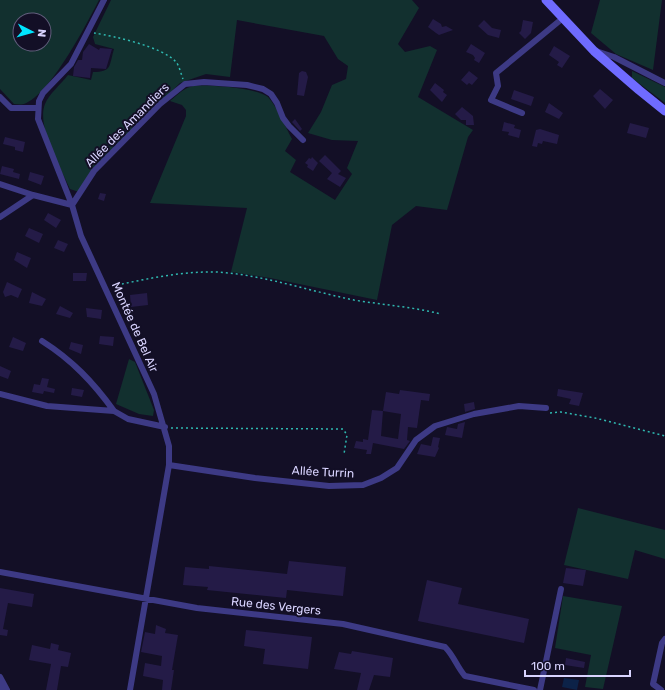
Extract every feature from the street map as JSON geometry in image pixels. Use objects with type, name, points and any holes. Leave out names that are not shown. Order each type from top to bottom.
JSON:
[{"type":"main road","points":[[546,0],[594,51],[639,90],[665,110]]},
{"type":"street","points":[[0,97],[11,108],[37,108],[43,93],[71,64],[104,0]]},
{"type":"street","points":[[522,113],[491,100],[498,86],[496,73],[563,18]]},
{"type":"street","points":[[594,51],[614,57],[665,83]]},
{"type":"street","name":"Allée des Amandiers","points":[[72,205],[94,171],[160,104],[185,84],[204,82],[247,85],[263,89],[278,103],[283,118],[303,140]]},
{"type":"street","name":"Montée de Bel Air","points":[[37,108],[38,119],[72,205],[81,236],[154,394],[165,427],[169,446],[169,465],[130,690]]},
{"type":"street","points":[[0,184],[32,195],[72,205]]},
{"type":"street","points":[[0,217],[32,195]]},
{"type":"street","points":[[42,341],[64,355],[98,389],[114,411],[128,419],[165,427]]},
{"type":"street","points":[[0,394],[47,406],[114,411]]},
{"type":"street","name":"Allée Turrin","points":[[169,465],[255,478],[329,486],[363,485],[381,478],[397,468],[416,440],[435,426],[474,414],[519,406],[547,410]]},
{"type":"street","name":"Rue des Vergers","points":[[0,572],[196,608],[343,624],[445,647],[454,656],[461,671],[466,676],[534,690]]},
{"type":"street","points":[[540,690],[561,589]]},
{"type":"street","points":[[661,690],[653,684],[662,643],[665,639]]},
{"type":"street","points":[[0,677],[7,690]]},
{"type":"street","points":[[0,685],[1,690]]},
{"type":"path","points":[[88,33],[117,36],[159,51],[176,62],[185,84]]},
{"type":"path","points":[[106,288],[173,274],[217,272],[277,282],[354,300],[419,308],[442,314]]},
{"type":"path","points":[[547,410],[595,418],[665,436]]},
{"type":"path","points":[[165,427],[184,429],[344,429],[347,435],[344,454]]},
{"type":"green space","points":[[0,0],[99,0],[76,42],[56,74],[34,98],[24,104],[14,104],[0,89]]},
{"type":"green space","points":[[111,0],[412,0],[419,8],[398,44],[405,52],[430,46],[437,50],[418,97],[473,130],[468,137],[447,210],[416,206],[392,225],[377,300],[270,278],[231,272],[247,208],[150,203],[186,116],[186,110],[182,105],[170,101],[187,88],[193,86],[220,86],[243,89],[254,91],[268,97],[272,101],[292,139],[285,151],[296,160],[290,172],[335,200],[352,174],[347,168],[358,141],[332,140],[308,133],[321,112],[332,85],[346,79],[348,66],[338,59],[324,36],[237,20],[230,77],[206,74],[180,83],[91,171],[79,192],[70,189],[51,147],[44,124],[43,113],[47,100],[68,75],[91,80],[93,72],[104,71],[109,67],[114,49],[95,44],[93,37]]},
{"type":"green space","points":[[600,0],[662,0],[653,70],[616,54],[591,33]]},
{"type":"green space","points":[[632,71],[665,87],[665,103],[632,78]]},
{"type":"green space","points":[[129,359],[135,362],[154,410],[153,416],[139,414],[116,404]]},
{"type":"green space","points":[[578,508],[665,530],[665,559],[635,550],[628,579],[564,565]]},
{"type":"green space","points":[[563,596],[622,606],[603,689],[585,687],[591,655],[555,648]]},
{"type":"water","points":[[564,678],[579,680],[577,690],[562,687]]},
{"type":"building","points":[[433,19],[441,24],[442,27],[446,26],[453,30],[439,35],[428,27]]},
{"type":"building","points":[[484,20],[492,28],[501,30],[499,38],[488,35],[478,26]]},
{"type":"building","points":[[523,20],[533,22],[531,33],[525,39],[519,33],[521,31]]},
{"type":"building","points":[[89,44],[99,50],[100,48],[112,49],[106,69],[91,68],[90,78],[73,76],[74,67],[78,60],[82,60],[83,52]]},
{"type":"building","points":[[471,44],[485,53],[479,63],[474,60],[475,58],[473,55],[466,52]]},
{"type":"building","points":[[554,46],[570,56],[562,68],[557,65],[559,62],[549,55]]},
{"type":"building","points":[[302,71],[306,72],[308,77],[304,96],[297,95],[299,73]]},
{"type":"building","points":[[469,71],[478,78],[472,85],[469,83],[467,85],[461,80]]},
{"type":"building","points":[[435,83],[444,90],[443,92],[447,95],[442,102],[430,90]]},
{"type":"building","points":[[600,89],[613,100],[605,109],[593,96]]},
{"type":"building","points":[[514,90],[534,97],[531,106],[511,99]]},
{"type":"building","points":[[549,103],[563,113],[559,119],[545,112]]},
{"type":"building","points":[[462,107],[473,116],[474,125],[466,125],[466,120],[461,120],[455,114]]},
{"type":"building","points":[[295,119],[302,129],[300,131],[292,122]]},
{"type":"building","points":[[504,122],[515,125],[514,128],[521,130],[519,138],[508,135],[509,132],[502,131]]},
{"type":"building","points":[[630,123],[649,128],[646,138],[627,133]]},
{"type":"building","points":[[540,129],[559,135],[557,144],[543,141],[542,144],[538,143],[537,147],[532,146],[536,130]]},
{"type":"building","points":[[5,137],[25,142],[23,152],[15,150],[15,147],[3,144]]},
{"type":"building","points":[[325,155],[341,171],[338,174],[346,178],[340,187],[327,179],[332,173],[319,161]]},
{"type":"building","points":[[312,157],[318,163],[313,171],[307,167],[308,165],[305,163]]},
{"type":"building","points":[[2,166],[14,169],[13,172],[20,174],[19,179],[0,174]]},
{"type":"building","points":[[30,172],[44,176],[41,185],[28,180]]},
{"type":"building","points":[[100,193],[106,194],[104,201],[98,199]]},
{"type":"building","points":[[48,213],[61,220],[56,228],[44,220]]},
{"type":"building","points":[[29,228],[43,234],[39,243],[25,236]]},
{"type":"building","points":[[58,240],[68,244],[64,252],[54,248]]},
{"type":"building","points":[[17,252],[31,258],[27,268],[14,260]]},
{"type":"building","points":[[73,273],[87,273],[86,281],[73,281]]},
{"type":"building","points":[[7,282],[22,289],[18,298],[11,295],[5,297],[3,292]]},
{"type":"building","points":[[32,292],[46,299],[42,306],[29,303]]},
{"type":"building","points":[[147,293],[148,305],[131,307],[130,295]]},
{"type":"building","points":[[60,306],[73,313],[70,318],[56,314]]},
{"type":"building","points":[[86,308],[102,310],[101,319],[87,317]]},
{"type":"building","points":[[100,336],[114,337],[113,346],[99,344]]},
{"type":"building","points":[[13,337],[26,343],[23,351],[9,347]]},
{"type":"building","points":[[71,342],[83,345],[81,354],[69,349]]},
{"type":"building","points":[[0,366],[11,371],[8,379],[0,376]]},
{"type":"building","points":[[42,378],[49,379],[47,387],[55,389],[54,393],[44,391],[43,394],[32,392],[34,384],[40,385]]},
{"type":"building","points":[[72,388],[84,390],[82,397],[71,395]]},
{"type":"building","points":[[558,389],[583,393],[579,406],[569,404],[571,399],[557,396]]},
{"type":"building","points":[[400,390],[430,394],[429,401],[421,400],[417,428],[408,427],[407,440],[410,441],[404,449],[373,443],[371,454],[366,454],[367,450],[354,448],[356,441],[363,442],[363,439],[368,440],[372,410],[383,411],[386,392],[399,394]],"holes":[[[383,411],[401,414],[398,439],[381,436]]]},
{"type":"building","points":[[474,402],[475,409],[465,412],[464,404]]},
{"type":"building","points":[[465,422],[462,438],[445,435],[447,427],[457,429],[458,424]]},
{"type":"building","points":[[433,437],[440,438],[439,448],[435,457],[417,454],[421,444],[431,446]]},
{"type":"building","points":[[289,561],[346,567],[343,596],[287,590],[286,598],[207,590],[208,587],[183,585],[185,567],[209,569],[209,566],[287,574]]},
{"type":"building","points":[[566,568],[586,570],[583,586],[563,583]]},
{"type":"building","points":[[427,580],[462,588],[458,604],[529,619],[524,643],[418,621]]},
{"type":"building","points":[[0,588],[34,594],[32,607],[8,603],[3,629],[8,630],[7,636],[0,635]]},
{"type":"building","points":[[156,625],[166,629],[165,633],[178,635],[172,670],[174,670],[171,690],[162,690],[163,680],[143,676],[145,663],[161,666],[162,656],[141,652],[145,632],[155,634]]},
{"type":"building","points":[[246,630],[312,637],[308,669],[263,664],[265,649],[244,646]]},
{"type":"building","points":[[51,643],[59,645],[58,650],[71,653],[68,667],[61,666],[57,690],[46,690],[51,664],[29,660],[32,645],[50,649]]},
{"type":"building","points":[[352,651],[393,658],[390,677],[374,675],[369,690],[357,690],[361,673],[334,669],[339,652],[351,654]]},
{"type":"building","points":[[566,658],[585,662],[584,668],[565,665]]}]
